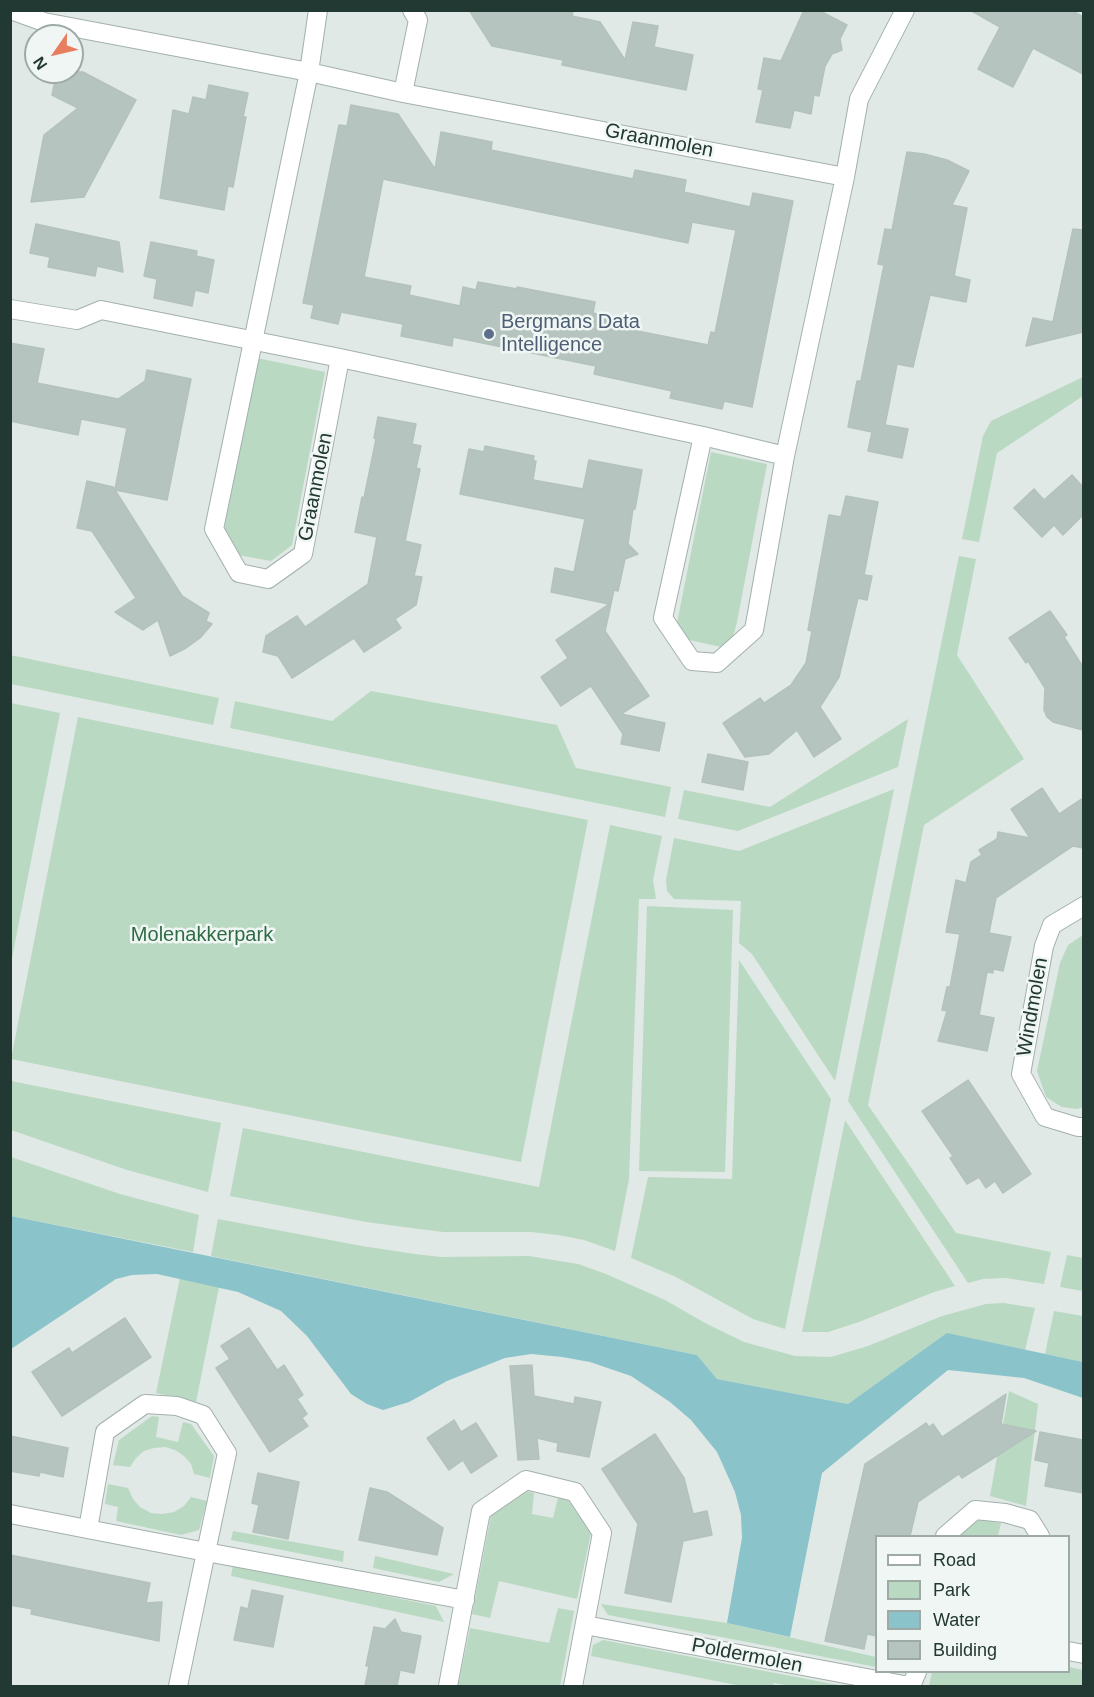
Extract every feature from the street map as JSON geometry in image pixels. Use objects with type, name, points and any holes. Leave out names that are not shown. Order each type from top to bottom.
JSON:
[{"type":"street","name":"Graanmolen","points":[[11,10],[44,21],[309,72],[403,93],[845,177]]},
{"type":"street","name":"Graanmolen","points":[[318,10],[309,72],[213,529],[239,573],[268,579],[303,554],[340,358]]},
{"type":"street","points":[[403,93],[418,20],[412,10]]},
{"type":"street","points":[[703,436],[663,618],[692,661],[717,663],[754,630],[785,456],[845,177],[859,99],[905,10]]},
{"type":"street","points":[[10,309],[76,320],[101,310],[340,358],[703,436],[785,456]]},
{"type":"street","name":"Windmolen","points":[[1083,906],[1052,925],[1044,946],[1021,1074],[1045,1116],[1083,1127]]},
{"type":"street","points":[[88,1529],[105,1432],[145,1404],[177,1406],[203,1415],[227,1453],[178,1686]]},
{"type":"street","points":[[448,1686],[481,1511],[526,1480],[575,1492],[602,1533],[573,1686]]},
{"type":"street","points":[[946,1535],[975,1510],[1005,1513],[1030,1520],[1039,1535]]},
{"type":"street","points":[[10,1514],[465,1600]]},
{"type":"street","name":"Poldermolen","points":[[585,1625],[910,1686]]},
{"type":"green space","points":[[257,358],[325,372],[292,545],[271,561],[238,555],[224,531]]},
{"type":"green space","points":[[1083,377],[1083,396],[997,453],[979,542],[962,539],[983,436],[991,421]]},
{"type":"green space","points":[[711,452],[767,464],[737,622],[733,637],[721,647],[685,639],[677,623]]},
{"type":"green space","points":[[959,556],[976,559],[957,655],[1024,759],[924,825],[868,1105],[956,1233],[1051,1252],[1044,1284],[1006,1278],[983,1279],[968,1283],[848,1101]]},
{"type":"green space","points":[[10,655],[219,698],[213,725],[11,684]]},
{"type":"green space","points":[[371,691],[557,725],[576,768],[671,787],[665,817],[230,728],[235,701],[332,721]]},
{"type":"green space","points":[[10,703],[60,713],[11,963]]},
{"type":"green space","name":"Molenakkerpark","points":[[78,717],[588,820],[521,1162],[11,1059]]},
{"type":"green space","points":[[908,719],[898,767],[738,831],[678,819],[684,790],[770,807]]},
{"type":"green space","points":[[894,789],[835,1081],[752,954],[739,943],[741,901],[674,899],[667,891],[666,880],[674,838],[739,851]]},
{"type":"green space","points":[[610,825],[662,836],[653,880],[656,899],[639,899],[629,1179],[615,1251],[584,1240],[558,1235],[531,1232],[443,1232],[366,1222],[230,1196],[243,1128],[539,1187]]},
{"type":"green space","points":[[647,906],[733,910],[725,1172],[639,1171]]},
{"type":"green space","points":[[1083,935],[1084,1107],[1077,1109],[1062,1107],[1046,1097],[1037,1071],[1060,963],[1068,945]]},
{"type":"green space","points":[[739,960],[831,1099],[785,1329],[753,1319],[676,1277],[631,1258],[648,1177],[732,1179]]},
{"type":"green space","points":[[11,1081],[221,1123],[208,1192],[127,1170],[11,1130]]},
{"type":"green space","points":[[845,1120],[955,1286],[828,1332],[802,1332]]},
{"type":"green space","points":[[11,1157],[120,1194],[199,1215],[193,1252],[11,1216]]},
{"type":"green space","points":[[218,1219],[415,1254],[441,1257],[529,1256],[578,1264],[665,1300],[744,1342],[795,1356],[831,1357],[868,1346],[942,1316],[986,1304],[1004,1303],[1035,1308],[1025,1350],[947,1334],[848,1404],[717,1379],[697,1355],[211,1256]]},
{"type":"green space","points":[[1067,1255],[1083,1258],[1083,1291],[1060,1287]]},
{"type":"green space","points":[[180,1278],[219,1287],[196,1402],[156,1393]]},
{"type":"green space","points":[[1054,1311],[1083,1316],[1083,1362],[1045,1354]]},
{"type":"green space","points":[[1009,1391],[1038,1404],[1026,1506],[990,1496]]},
{"type":"green space","points":[[152,1416],[159,1417],[156,1437],[178,1442],[183,1422],[191,1424],[214,1456],[210,1478],[194,1474],[191,1464],[184,1456],[165,1447],[144,1451],[130,1467],[113,1465],[119,1440]]},
{"type":"green space","points":[[108,1484],[128,1488],[140,1507],[151,1513],[174,1512],[184,1506],[191,1497],[207,1501],[199,1530],[181,1535],[116,1521],[118,1507],[105,1504]]},
{"type":"green space","points":[[526,1491],[534,1493],[532,1514],[553,1518],[558,1498],[568,1500],[591,1533],[577,1599],[499,1581],[490,1618],[472,1614],[491,1515]]},
{"type":"green space","points":[[980,1519],[1001,1523],[998,1535],[956,1535]]},
{"type":"green space","points":[[233,1531],[344,1551],[343,1562],[231,1540]]},
{"type":"green space","points":[[375,1556],[454,1574],[439,1582],[373,1568]]},
{"type":"green space","points":[[233,1565],[436,1606],[444,1622],[231,1576]]},
{"type":"green space","points":[[601,1604],[727,1623],[875,1657],[875,1667],[608,1615]]},
{"type":"green space","points":[[558,1608],[574,1611],[560,1686],[458,1686],[470,1628],[549,1643]]},
{"type":"green space","points":[[603,1640],[843,1686],[790,1686],[774,1683],[773,1686],[741,1686],[591,1656],[593,1645]]},
{"type":"green space","points":[[1070,1667],[1083,1670],[1083,1686],[929,1686],[932,1673],[1070,1673]]},
{"type":"water","points":[[11,1216],[697,1355],[717,1379],[848,1404],[947,1333],[1083,1362],[1083,1398],[1024,1378],[948,1370],[822,1473],[790,1637],[727,1623],[742,1538],[741,1515],[735,1492],[717,1452],[691,1420],[670,1402],[631,1376],[590,1362],[531,1354],[505,1358],[447,1381],[409,1402],[383,1410],[351,1394],[307,1336],[281,1311],[238,1292],[157,1274],[132,1275],[116,1279],[11,1349]]},
{"type":"building","points":[[469,10],[573,10],[572,16],[600,22],[625,60],[633,22],[658,26],[654,47],[693,55],[686,90],[562,65],[563,60],[492,46]]},
{"type":"building","points":[[804,10],[818,10],[847,25],[840,39],[842,50],[832,54],[825,66],[819,96],[814,95],[811,114],[794,110],[790,128],[756,122],[763,90],[758,89],[764,58],[781,61]]},
{"type":"building","points":[[970,10],[1071,10],[1083,17],[1083,74],[1033,48],[1013,87],[978,69],[1000,27]]},
{"type":"building","points":[[84,73],[136,100],[84,197],[31,202],[44,135],[78,108],[52,95],[54,84],[84,84]]},
{"type":"building","points":[[209,85],[248,93],[243,117],[246,117],[233,187],[228,186],[224,210],[160,198],[173,110],[189,114],[193,97],[206,100]]},
{"type":"building","points":[[351,105],[398,114],[435,169],[441,132],[492,142],[491,150],[633,179],[635,170],[686,180],[684,192],[750,207],[753,193],[793,201],[752,407],[724,401],[722,409],[670,398],[672,391],[594,374],[596,366],[453,337],[452,346],[401,336],[403,324],[341,312],[338,324],[311,318],[314,305],[303,303],[339,125],[347,126]],"holes":[[[383,179],[688,243],[692,222],[736,230],[715,333],[711,332],[708,345],[617,327],[619,319],[593,313],[595,302],[478,282],[476,290],[463,287],[460,306],[409,295],[411,286],[364,277]]]},
{"type":"building","points":[[907,152],[947,160],[969,171],[952,205],[967,208],[954,276],[970,280],[966,302],[930,295],[913,367],[897,364],[885,425],[908,429],[902,458],[868,451],[872,432],[848,427],[857,381],[861,381],[884,265],[878,264],[885,229],[892,230]]},
{"type":"building","points":[[36,224],[119,242],[123,272],[97,266],[95,276],[48,267],[50,257],[30,253]]},
{"type":"building","points":[[1073,229],[1083,230],[1083,332],[1026,346],[1033,318],[1053,322]]},
{"type":"building","points":[[151,242],[197,251],[196,256],[214,260],[208,293],[195,290],[192,306],[154,298],[157,279],[144,276]]},
{"type":"building","points":[[10,343],[44,349],[37,383],[118,399],[145,381],[147,370],[191,379],[167,500],[115,490],[182,596],[209,613],[206,621],[212,624],[200,638],[186,648],[170,656],[158,620],[143,630],[115,612],[136,598],[92,531],[77,528],[87,481],[115,489],[127,428],[81,419],[78,435],[10,421]]},
{"type":"building","points":[[378,417],[416,424],[412,444],[421,446],[416,468],[420,469],[405,541],[421,545],[414,576],[422,577],[416,605],[395,619],[401,628],[364,652],[354,638],[292,678],[278,656],[263,652],[266,636],[297,616],[305,627],[368,584],[377,537],[355,532],[376,439],[374,438]]},
{"type":"building","points":[[485,446],[534,456],[533,461],[536,461],[533,480],[583,489],[589,460],[642,470],[628,544],[638,554],[625,559],[618,591],[614,590],[605,631],[649,696],[621,714],[665,723],[659,751],[621,744],[623,734],[591,686],[561,706],[541,677],[568,658],[556,640],[609,604],[551,592],[555,568],[574,572],[585,519],[460,494],[469,449],[484,452]]},
{"type":"building","points":[[1072,475],[1083,487],[1083,515],[1063,535],[1054,525],[1042,537],[1014,508],[1034,489],[1044,500]]},
{"type":"building","points":[[846,496],[878,502],[864,575],[872,576],[867,600],[858,598],[839,677],[820,707],[841,739],[814,757],[797,730],[769,754],[745,757],[723,723],[760,698],[764,703],[791,685],[806,663],[812,631],[808,630],[829,515],[841,517]]},
{"type":"building","points":[[1050,611],[1067,635],[1064,637],[1083,667],[1083,730],[1053,722],[1047,717],[1044,710],[1045,688],[1028,661],[1026,663],[1009,638]]},
{"type":"building","points":[[708,754],[748,762],[743,790],[702,782]]},
{"type":"building","points":[[1042,788],[1059,814],[1083,798],[1083,848],[1073,846],[996,898],[989,933],[1011,937],[1003,971],[993,969],[993,973],[987,972],[979,1015],[994,1018],[987,1051],[938,1041],[947,1011],[942,1010],[947,987],[950,987],[960,934],[946,932],[956,880],[966,883],[971,862],[982,855],[979,850],[997,839],[998,832],[1030,838],[1011,809]]},
{"type":"building","points":[[968,1080],[1031,1174],[1003,1193],[995,1181],[986,1188],[979,1177],[967,1184],[950,1158],[953,1156],[922,1111]]},
{"type":"building","points":[[125,1318],[151,1357],[62,1416],[32,1372],[69,1348],[72,1353]]},
{"type":"building","points":[[249,1328],[277,1370],[284,1365],[303,1395],[297,1399],[307,1414],[302,1418],[308,1426],[270,1452],[216,1368],[230,1359],[221,1346]]},
{"type":"building","points":[[532,1365],[534,1396],[574,1404],[575,1397],[601,1402],[589,1457],[557,1451],[558,1443],[537,1438],[539,1459],[518,1460],[510,1366]]},
{"type":"building","points":[[1006,1394],[1001,1424],[1036,1431],[962,1478],[959,1474],[918,1502],[910,1535],[875,1535],[875,1636],[867,1634],[864,1649],[825,1641],[865,1464],[926,1423],[929,1427],[933,1424],[942,1437]]},
{"type":"building","points":[[454,1420],[461,1432],[476,1423],[497,1456],[471,1473],[463,1460],[449,1470],[427,1438]]},
{"type":"building","points":[[1040,1432],[1083,1440],[1083,1493],[1045,1486],[1049,1463],[1035,1460]]},
{"type":"building","points":[[655,1434],[684,1478],[693,1514],[707,1511],[712,1535],[683,1541],[671,1602],[625,1593],[638,1524],[602,1469]]},
{"type":"building","points":[[10,1436],[68,1448],[63,1477],[40,1472],[39,1476],[10,1471]]},
{"type":"building","points":[[258,1473],[299,1482],[288,1539],[253,1532],[259,1505],[252,1503]]},
{"type":"building","points":[[370,1488],[387,1492],[443,1528],[437,1555],[359,1540]]},
{"type":"building","points":[[10,1555],[150,1583],[146,1603],[162,1602],[159,1641],[31,1614],[32,1609],[10,1605]]},
{"type":"building","points":[[252,1590],[283,1596],[273,1647],[234,1640],[241,1607],[248,1609]]},
{"type":"building","points":[[395,1619],[401,1632],[421,1636],[414,1673],[400,1670],[397,1686],[365,1686],[369,1666],[366,1666],[374,1627],[385,1629]]},
{"type":"place","name":"Bergmans Data Intelligence","points":[[489,334]]}]
